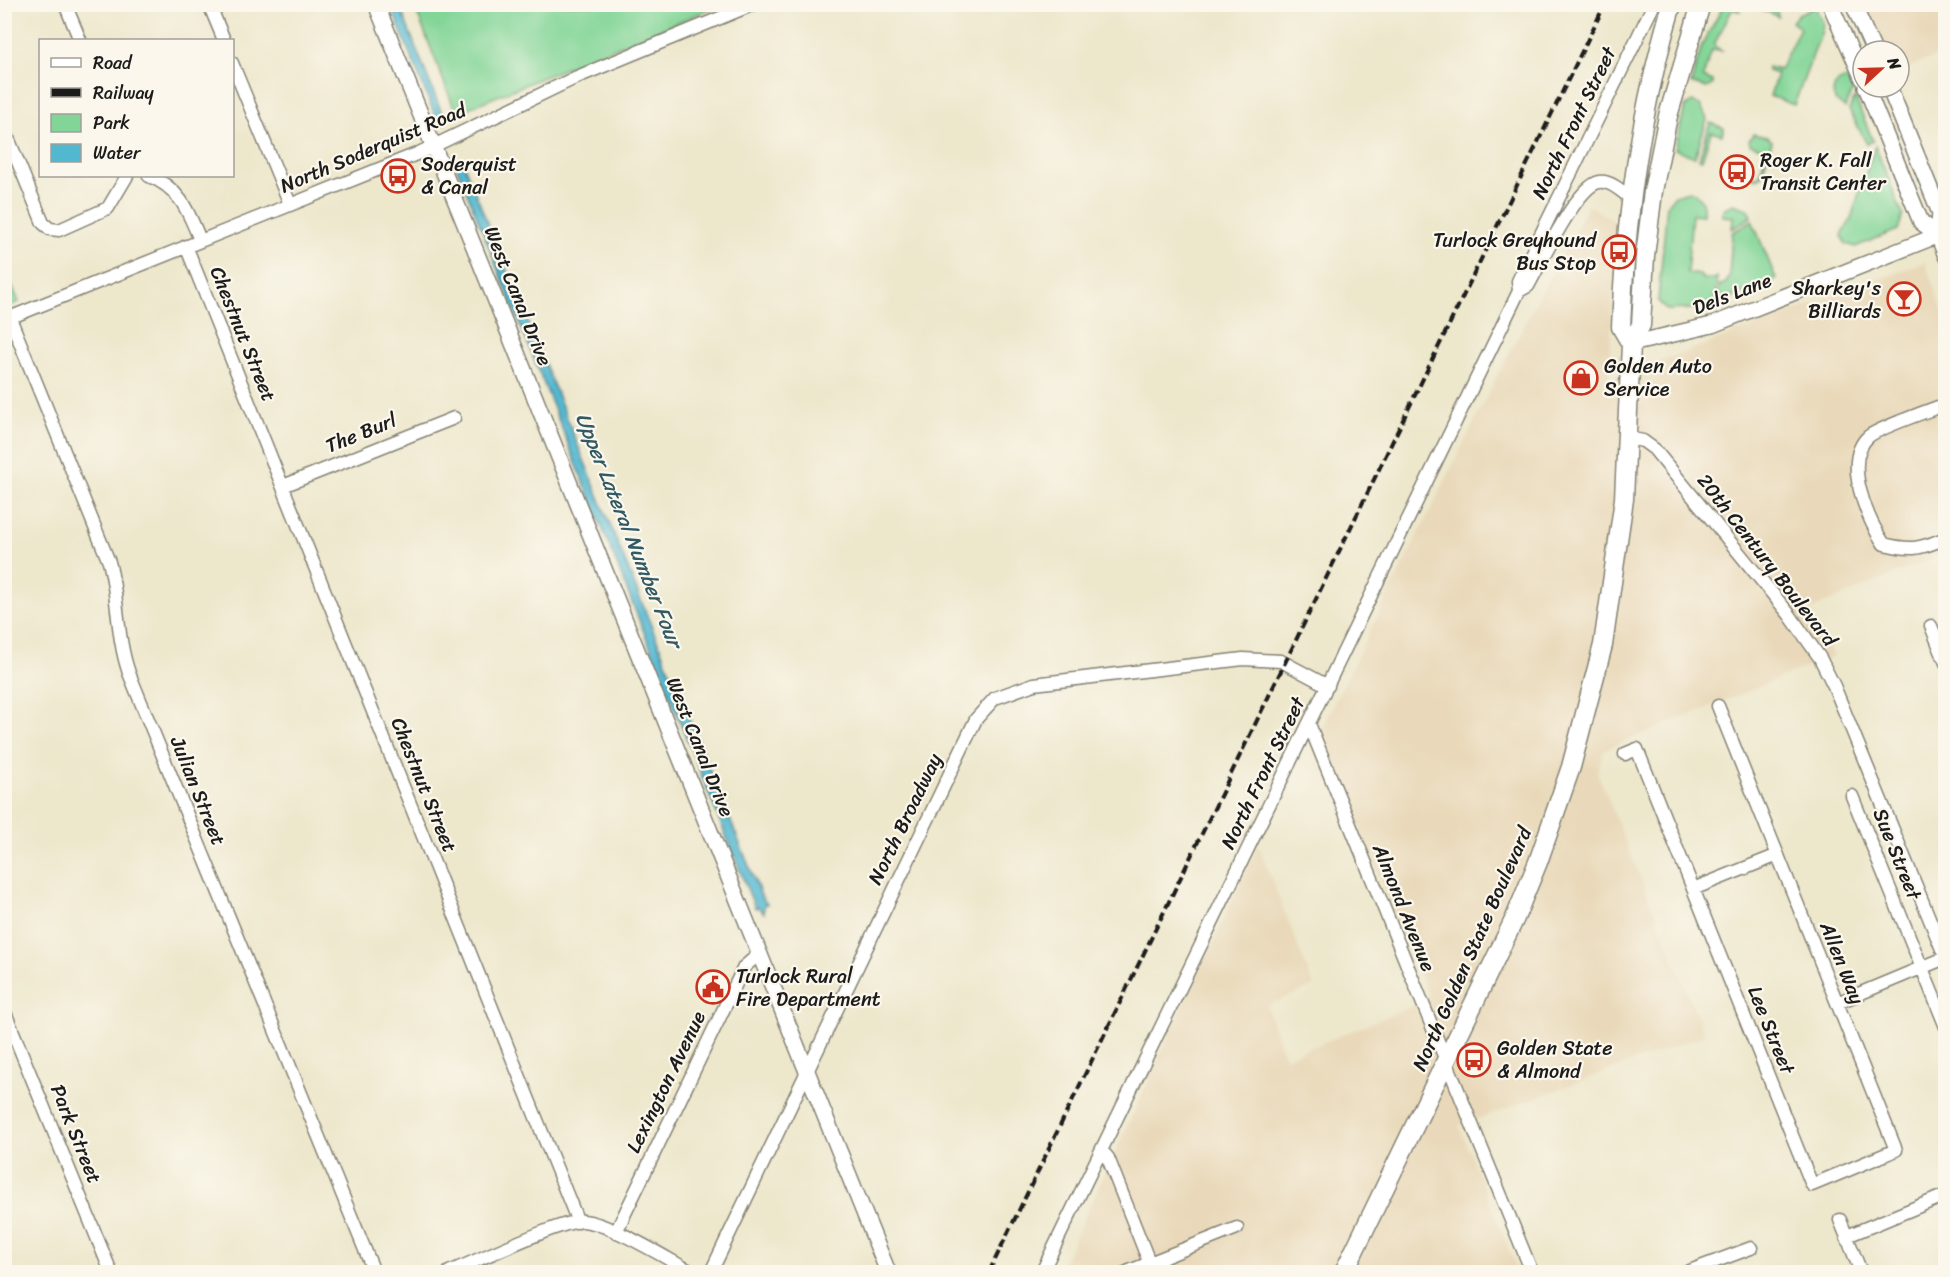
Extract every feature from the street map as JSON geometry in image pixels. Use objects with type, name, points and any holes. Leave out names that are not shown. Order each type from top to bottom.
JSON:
[{"type":"main road","name":"North Golden State Boulevard","points":[[1630,344],[1621,327],[1631,199],[1649,93],[1672,4]]},
{"type":"main road","name":"North Golden State Boulevard","points":[[1344,1272],[1446,1063],[1538,862],[1581,736],[1613,588],[1628,438],[1630,344],[1641,325],[1647,234],[1662,143],[1676,87],[1703,7]]},
{"type":"street","points":[[65,4],[80,39]]},
{"type":"street","points":[[209,4],[224,39]]},
{"type":"street","name":"West Canal Drive","points":[[376,4],[690,776],[758,954],[888,1272]]},
{"type":"street","name":"North Soderquist Road","points":[[7,319],[434,147],[569,80],[754,4]]},
{"type":"street","name":"North Front Street","points":[[1042,1272],[1519,291],[1518,281],[1654,4]]},
{"type":"street","points":[[1830,4],[1851,52]]},
{"type":"street","points":[[1854,4],[1869,39]]},
{"type":"street","points":[[234,68],[290,204]]},
{"type":"street","points":[[1871,99],[1921,222],[1942,234]]},
{"type":"street","points":[[1894,99],[1940,213],[1946,256]]},
{"type":"street","points":[[4,128],[43,223],[50,229],[59,230],[108,208],[126,177]]},
{"type":"street","points":[[151,177],[168,185],[183,200],[200,240]]},
{"type":"street","name":"North Front Street","points":[[1519,291],[1528,286],[1576,201],[1589,187],[1606,183],[1631,199]]},
{"type":"street","name":"Dels Lane","points":[[1630,344],[1712,325],[1942,234]]},
{"type":"street","name":"Chestnut Street","points":[[186,246],[578,1221]]},
{"type":"street","name":"Julian Street","points":[[7,319],[109,562],[116,592],[119,639],[129,673],[374,1272]]},
{"type":"street","points":[[1946,404],[1869,436],[1860,452],[1857,473],[1863,502],[1884,544],[1905,549],[1919,549],[1946,538]]},
{"type":"street","name":"The Burl","points":[[283,486],[454,418]]},
{"type":"street","name":"20th Century Boulevard","points":[[1628,438],[1643,441],[1654,449],[1789,614],[1820,658],[1834,686],[1944,952]]},
{"type":"street","points":[[1931,626],[1946,663]]},
{"type":"street","name":"North Broadway","points":[[711,1272],[976,719],[995,698],[1034,684],[1116,672],[1250,658],[1281,661],[1328,686]]},
{"type":"street","name":"Allen Way","points":[[1718,706],[1896,1150],[1812,1185]]},
{"type":"street","name":"Almond Avenue","points":[[1309,724],[1532,1272]]},
{"type":"street","name":"Lee Street","points":[[1625,754],[1637,749],[1812,1185]]},
{"type":"street","name":"Sue Street","points":[[1852,796],[1946,1027]]},
{"type":"street","points":[[1693,889],[1778,855]]},
{"type":"street","points":[[1837,1003],[1922,968],[1944,952]]},
{"type":"street","name":"Lexington Avenue","points":[[616,1232],[744,967],[758,954]]},
{"type":"street","name":"Park Street","points":[[6,1018],[111,1272]]},
{"type":"street","points":[[1102,1150],[1108,1158],[1151,1268]]},
{"type":"street","points":[[1847,1236],[1946,1195]]},
{"type":"street","points":[[1840,1220],[1861,1272]]},
{"type":"street","points":[[449,1272],[578,1221],[590,1222],[616,1232],[692,1272]]},
{"type":"street","points":[[1126,1272],[1151,1268],[1237,1228]]},
{"type":"street","points":[[1687,1272],[1751,1248]]},
{"type":"shaded area","points":[[1864,5],[1945,5],[1945,52],[1911,67],[1911,39],[1880,39]]},
{"type":"shaded area","points":[[1589,205],[1618,224],[1608,381],[1925,262],[1945,318],[1945,553],[1809,610],[1834,656],[1604,750],[1597,772],[1705,1035],[1459,1126],[1518,1272],[1059,1272],[1258,845],[1314,986],[1266,1006],[1285,1058],[1430,999],[1320,732],[1503,364]]},
{"type":"green space","points":[[414,5],[720,5],[456,113]]},
{"type":"green space","points":[[1724,5],[1735,5],[1740,11],[1732,10],[1714,45],[1721,51],[1712,50],[1703,77],[1713,81],[1713,84],[1707,88],[1691,84],[1702,45]]},
{"type":"green space","points":[[1763,5],[1776,5],[1778,17],[1761,9]]},
{"type":"green space","points":[[1815,7],[1823,22],[1822,31],[1794,105],[1770,96],[1777,74],[1768,71],[1768,67],[1779,70],[1800,28],[1792,22],[1798,14]]},
{"type":"green space","points":[[1847,78],[1851,87],[1851,95],[1845,108],[1835,100],[1833,92],[1840,81]]},
{"type":"green space","points":[[1856,99],[1873,141],[1867,144],[1849,110]]},
{"type":"green space","points":[[1692,102],[1700,105],[1707,119],[1695,157],[1675,149],[1685,107]]},
{"type":"green space","points":[[1710,123],[1724,128],[1722,135],[1711,132],[1702,160],[1699,159]]},
{"type":"green space","points":[[1753,134],[1767,137],[1772,141],[1761,177],[1757,179],[1730,171],[1759,177],[1767,149],[1750,144],[1749,140]]},
{"type":"green space","points":[[1875,146],[1903,215],[1898,230],[1855,247],[1845,243],[1842,235],[1850,221]]},
{"type":"green space","points":[[1689,191],[1699,197],[1703,215],[1692,214],[1687,273],[1700,275],[1703,279],[1717,277],[1715,303],[1689,309],[1666,310],[1658,301],[1667,205],[1675,195]]},
{"type":"green space","points":[[1733,204],[1748,209],[1751,217],[1732,229],[1733,217],[1722,216],[1723,209]]},
{"type":"green space","points":[[1752,220],[1776,279],[1718,303],[1719,285],[1725,284],[1729,278],[1732,233]]},
{"type":"green space","points":[[4,267],[19,302],[5,308],[4,308]]},
{"type":"water","points":[[390,5],[399,5],[446,123],[438,123]]},
{"type":"water","points":[[462,160],[762,898],[767,904],[764,905],[764,913],[758,907],[755,908],[455,163]]},
{"type":"railway","points":[[989,1272],[1605,4]]},
{"type":"place","name":"Roger K. Fall Transit Center","points":[[1737,172]]},
{"type":"place","name":"Soderquist & Canal","points":[[398,176]]},
{"type":"place","name":"Turlock Greyhound Bus Stop","points":[[1619,252]]},
{"type":"place","name":"Sharkey's Billiards","points":[[1904,299]]},
{"type":"place","name":"Golden Auto Service","points":[[1581,378]]},
{"type":"place","name":"Turlock Rural Fire Department","points":[[713,987]]},
{"type":"place","name":"Golden State & Almond","points":[[1474,1060]]},
{"type":"water label","name":"Upper Lateral Number Four","points":[[629,530]]}]
